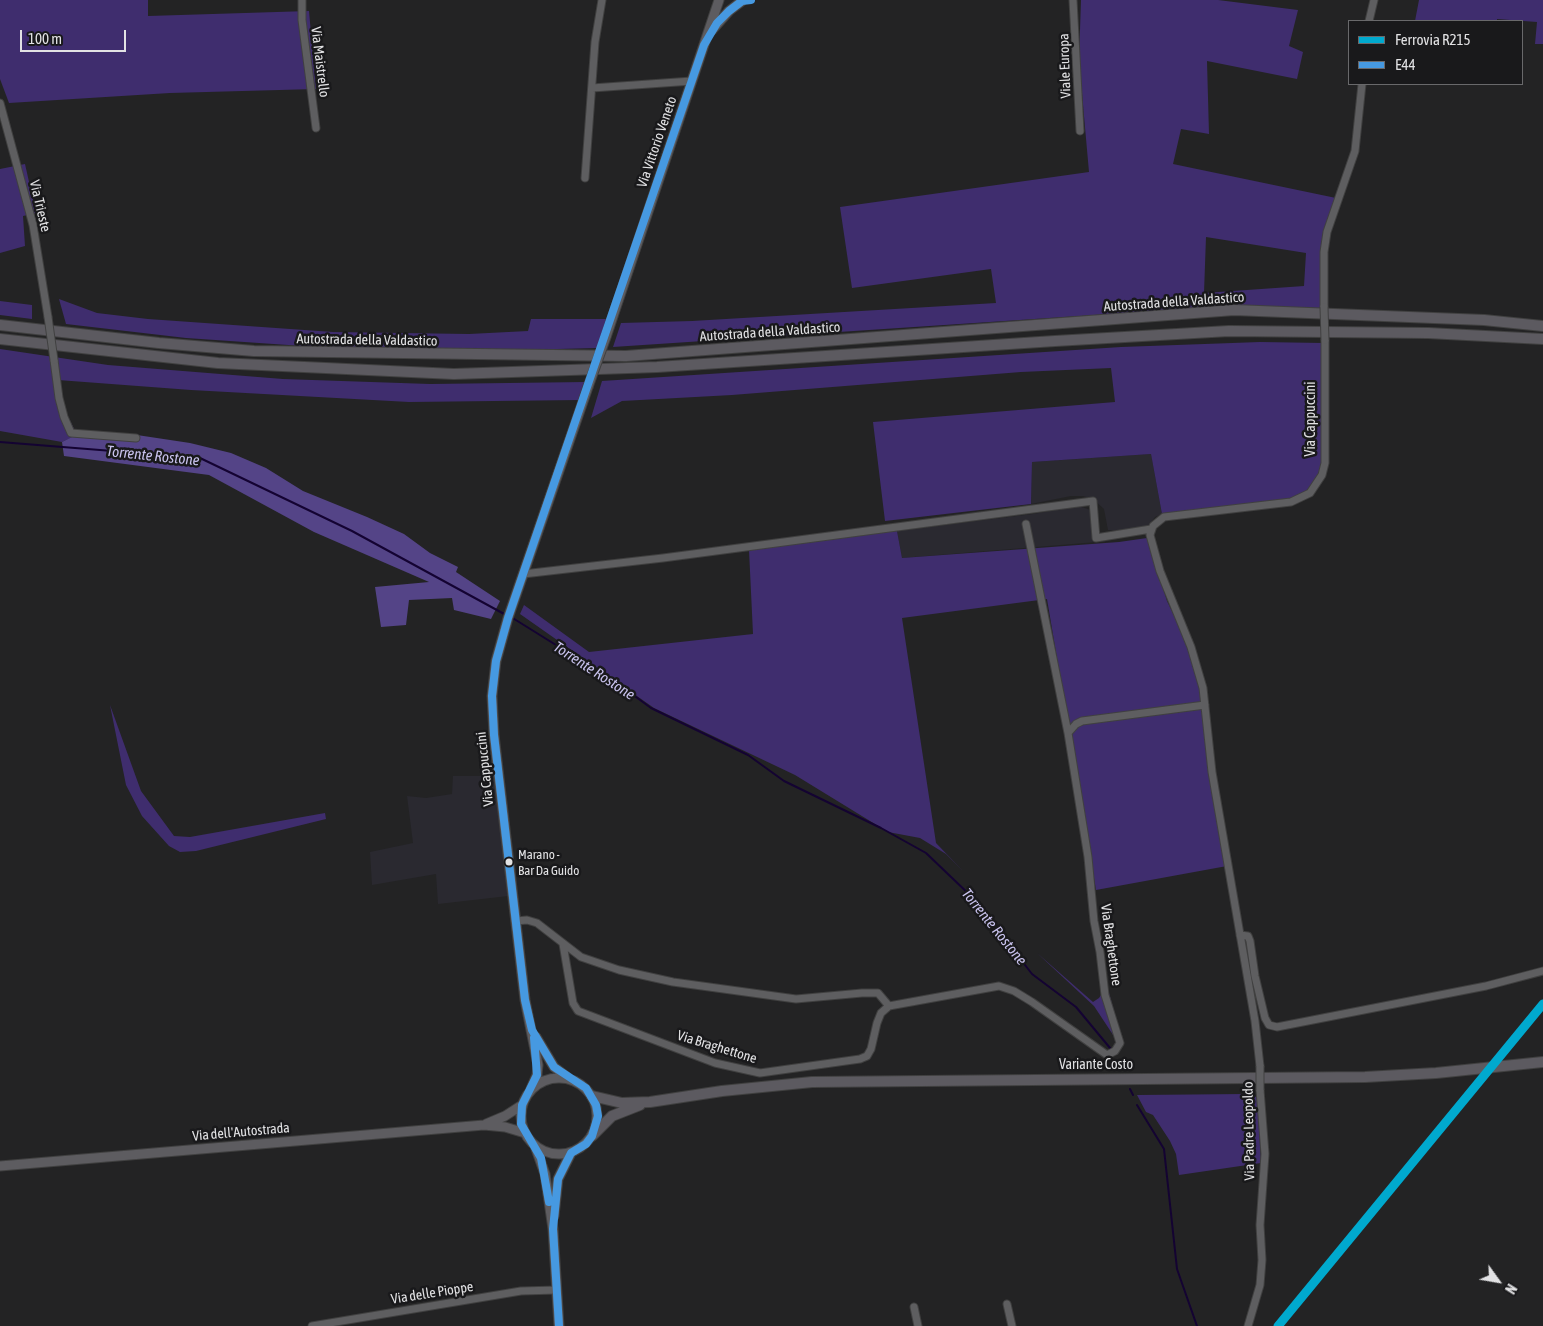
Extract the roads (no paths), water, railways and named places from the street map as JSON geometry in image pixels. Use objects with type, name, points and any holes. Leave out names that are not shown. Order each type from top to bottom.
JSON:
[{"type":"highway","name":"Autostrada della Valdastico","points":[[0,325],[159,343],[254,351],[616,356],[1234,310],[1484,320],[1543,326]]},
{"type":"highway","name":"Autostrada della Valdastico","points":[[0,339],[218,363],[454,374],[657,368],[1055,341],[1229,332],[1428,333],[1543,339]]},
{"type":"highway","name":"Variante Costo","points":[[650,1102],[812,1082],[1365,1077],[1436,1073],[1543,1062]]},
{"type":"highway","points":[[592,1096],[622,1103],[650,1102]]},
{"type":"highway","points":[[592,1136],[612,1116],[650,1102]]},
{"type":"main road","name":"Via Vittorio Veneto","points":[[566,454],[719,0]]},
{"type":"main road","name":"Via Vittorio Veneto","points":[[707,38],[717,23],[744,0]]},
{"type":"main road","name":"Via Cappuccini","points":[[531,1089],[537,1075],[538,1066],[525,1000],[494,735],[492,696],[496,661],[508,618],[566,454]]},
{"type":"main road","name":"Via Cappuccini","points":[[532,1030],[554,1068],[570,1079]]},
{"type":"main road","points":[[535,1146],[550,1154],[571,1153],[586,1144],[592,1136],[598,1116],[592,1096],[586,1088],[570,1079],[549,1079],[531,1089],[522,1105],[521,1124],[535,1146],[545,1174],[553,1229],[559,1326]]},
{"type":"main road","points":[[484,1125],[505,1116],[522,1105]]},
{"type":"main road","points":[[484,1125],[505,1127],[525,1133]]},
{"type":"main road","name":"Via dell'Autostrada","points":[[0,1166],[484,1125]]},
{"type":"main road","points":[[553,1229],[558,1179],[571,1153]]},
{"type":"street","name":"Via Maistrello","points":[[302,0],[302,20],[316,128]]},
{"type":"street","points":[[585,178],[592,88],[602,0]]},
{"type":"street","name":"Viale Europa","points":[[1073,0],[1080,130]]},
{"type":"street","points":[[1369,20],[1374,0]]},
{"type":"street","points":[[592,88],[692,81]]},
{"type":"street","name":"Via Cappuccini","points":[[1151,529],[1157,521],[1164,517],[1291,502],[1310,493],[1322,475],[1325,463],[1324,252],[1327,232],[1355,151],[1362,85]]},
{"type":"street","name":"Via Trieste","points":[[0,103],[33,225],[59,398],[70,433],[136,438]]},
{"type":"street","points":[[523,574],[663,558],[1093,501],[1096,538],[1151,529],[1150,535],[1160,571],[1198,665],[1205,705],[1082,721],[1076,724],[1068,733]]},
{"type":"street","points":[[1026,524],[1068,733]]},
{"type":"street","name":"Via Padre Leopoldo","points":[[1205,705],[1212,772],[1255,1021],[1260,1066],[1265,1154],[1260,1225],[1262,1260],[1260,1285],[1248,1326]]},
{"type":"street","name":"Via Braghettone","points":[[563,944],[573,1004],[578,1010],[715,1063],[760,1073],[867,1056],[871,1049],[881,1013],[889,1006],[999,986],[1014,991],[1032,1002],[1107,1055],[1115,1051],[1120,1044],[1105,995],[1094,921],[1088,856],[1068,733]]},
{"type":"street","points":[[516,920],[538,923],[581,957],[596,964],[673,982],[796,1000],[878,993],[889,1006]]},
{"type":"street","name":"Via Padre Leopoldo","points":[[1240,935],[1248,936],[1250,941],[1255,976],[1265,1018],[1269,1025],[1277,1027],[1486,986],[1543,972]]},
{"type":"street","name":"Via delle Pioppe","points":[[312,1326],[521,1290],[557,1290]]},
{"type":"street","points":[[1006,1304],[1012,1326]]},
{"type":"street","points":[[914,1307],[918,1326]]},
{"type":"waterway","name":"Torrente Rostone","points":[[0,442],[200,458],[352,531],[506,615]]},
{"type":"waterway","name":"Torrente Rostone","points":[[511,617],[617,683],[651,708],[748,755],[784,781],[881,828],[926,853],[973,898],[1032,974],[1076,1007],[1110,1048]]},
{"type":"waterway","name":"Torrente Rostone","points":[[1119,1064],[1121,1069]]},
{"type":"waterway","name":"Torrente Rostone","points":[[1130,1089],[1133,1095]]},
{"type":"waterway","name":"Torrente Rostone","points":[[1137,1105],[1164,1149],[1177,1269],[1197,1326]]},
{"type":"rail line","name":"R215","points":[[1278,1326],[1543,1004]]},
{"type":"place","name":"Marano - Bar Da Guido","points":[[509,862]]}]
